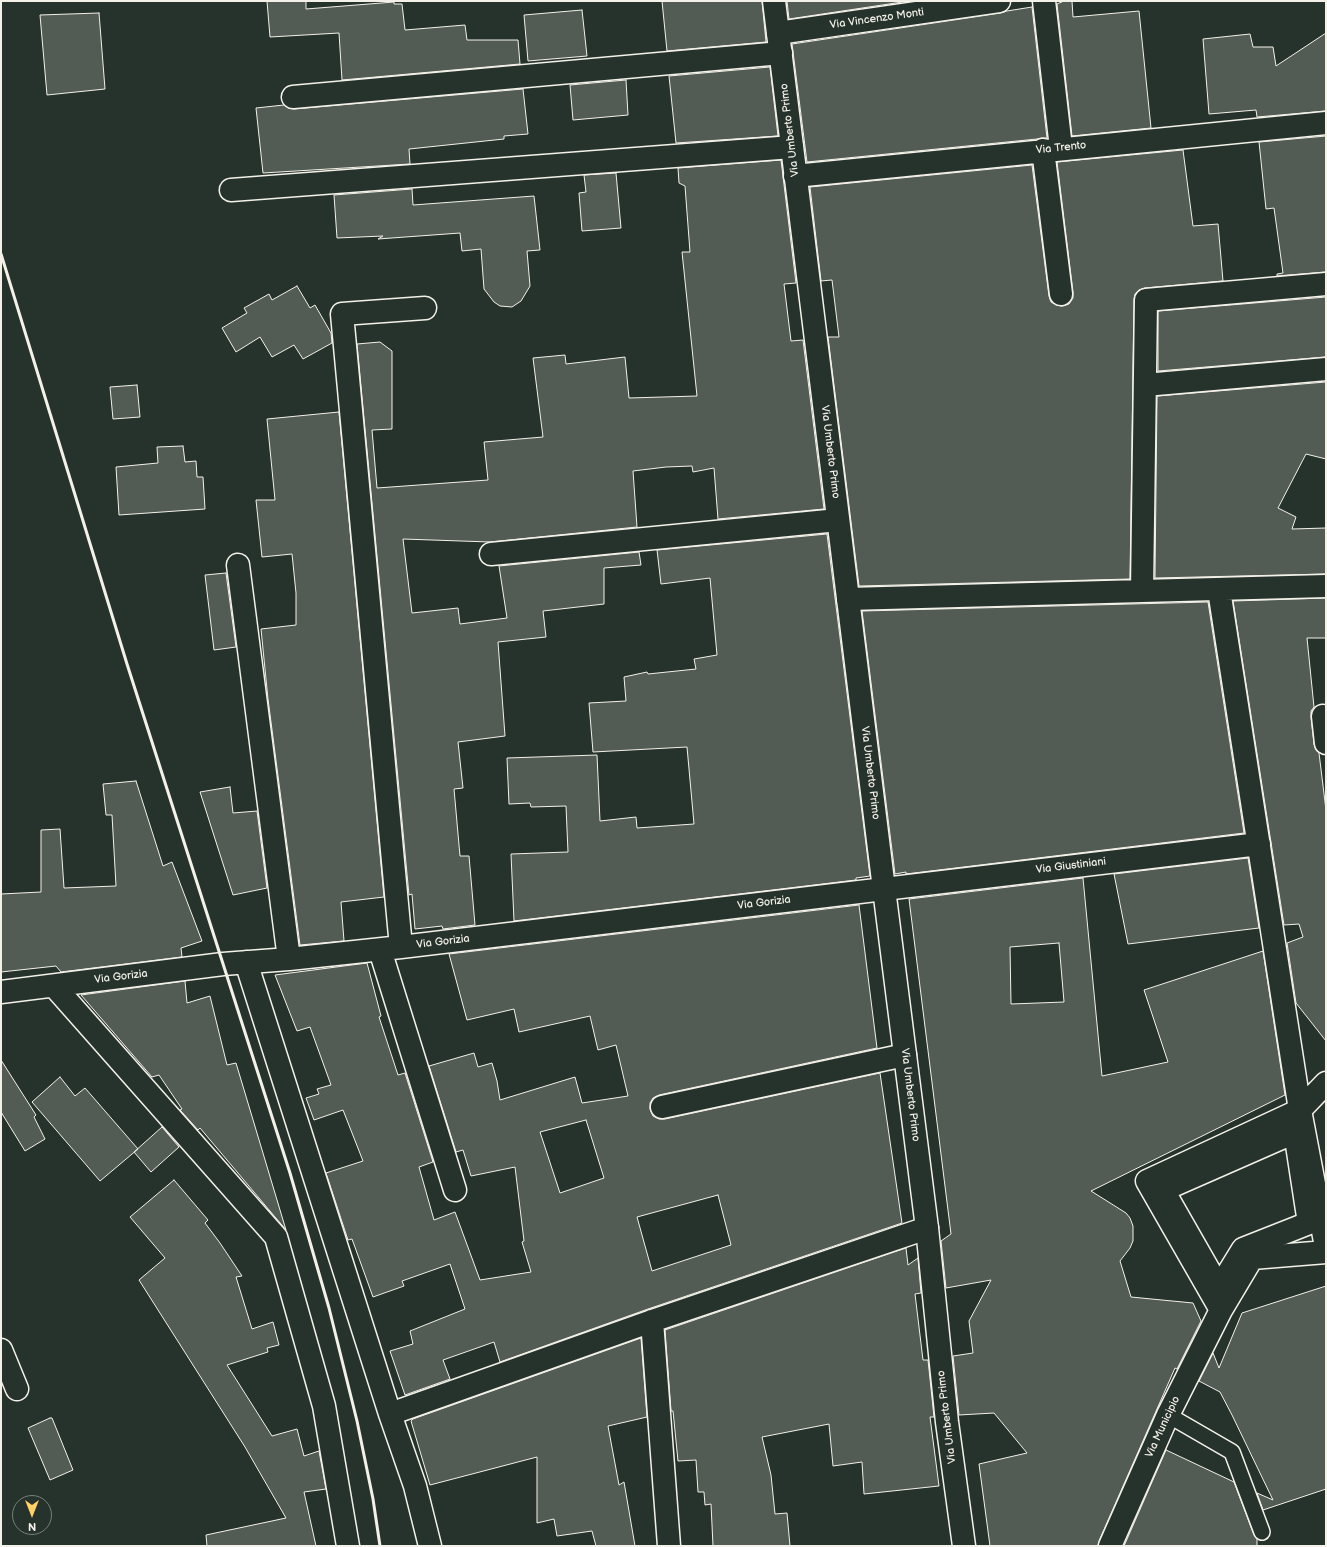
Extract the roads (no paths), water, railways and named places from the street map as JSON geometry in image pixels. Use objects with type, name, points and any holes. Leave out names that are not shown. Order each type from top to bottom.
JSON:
[{"type":"street","name":"Via Umberto Primo","points":[[774,1],[927,1228],[947,1422],[964,1546]]},
{"type":"street","name":"Via Vincenzo Monti","points":[[293,97],[780,43],[999,1]]},
{"type":"street","points":[[1044,1],[1061,294]]},
{"type":"street","name":"Via Trento","points":[[795,176],[1052,149],[1326,123]]},
{"type":"street","points":[[231,190],[792,147]]},
{"type":"street","points":[[1142,591],[1146,300],[1326,284]]},
{"type":"street","points":[[401,948],[342,314],[425,308]]},
{"type":"street","points":[[1145,384],[1326,369]]},
{"type":"street","points":[[491,554],[838,520]]},
{"type":"street","points":[[238,565],[289,959]]},
{"type":"street","points":[[848,600],[1326,586]]},
{"type":"street","points":[[1219,590],[1300,1110],[1326,1247]]},
{"type":"street","points":[[1322,716],[1326,743]]},
{"type":"street","name":"Via Giustiniani","points":[[884,889],[1259,844]]},
{"type":"street","name":"Via Gorizia","points":[[1,992],[246,962],[401,948],[884,889]]},
{"type":"street","points":[[380,950],[455,1190]]},
{"type":"street","points":[[246,962],[390,1414],[415,1486],[430,1546]]},
{"type":"street","points":[[54,986],[276,1237],[324,1406],[348,1546]]},
{"type":"street","points":[[662,1107],[905,1055]]},
{"type":"street","points":[[1221,1310],[1147,1181],[1300,1110],[1326,1083]]},
{"type":"street","points":[[1295,1132],[1309,1223],[1243,1249],[1219,1288],[1163,1190],[1295,1132]]},
{"type":"street","points":[[390,1414],[652,1321],[927,1228]]},
{"type":"street","name":"Via Municipio","points":[[1110,1546],[1168,1415],[1221,1310],[1252,1258],[1326,1252]]},
{"type":"street","points":[[652,1321],[669,1546]]},
{"type":"street","points":[[1,1350],[17,1389]]},
{"type":"lane","points":[[1168,1415],[1232,1452],[1262,1532]]},
{"type":"railway","points":[[1,254],[127,664],[290,1173],[329,1308],[357,1421],[373,1499],[380,1546]]}]
